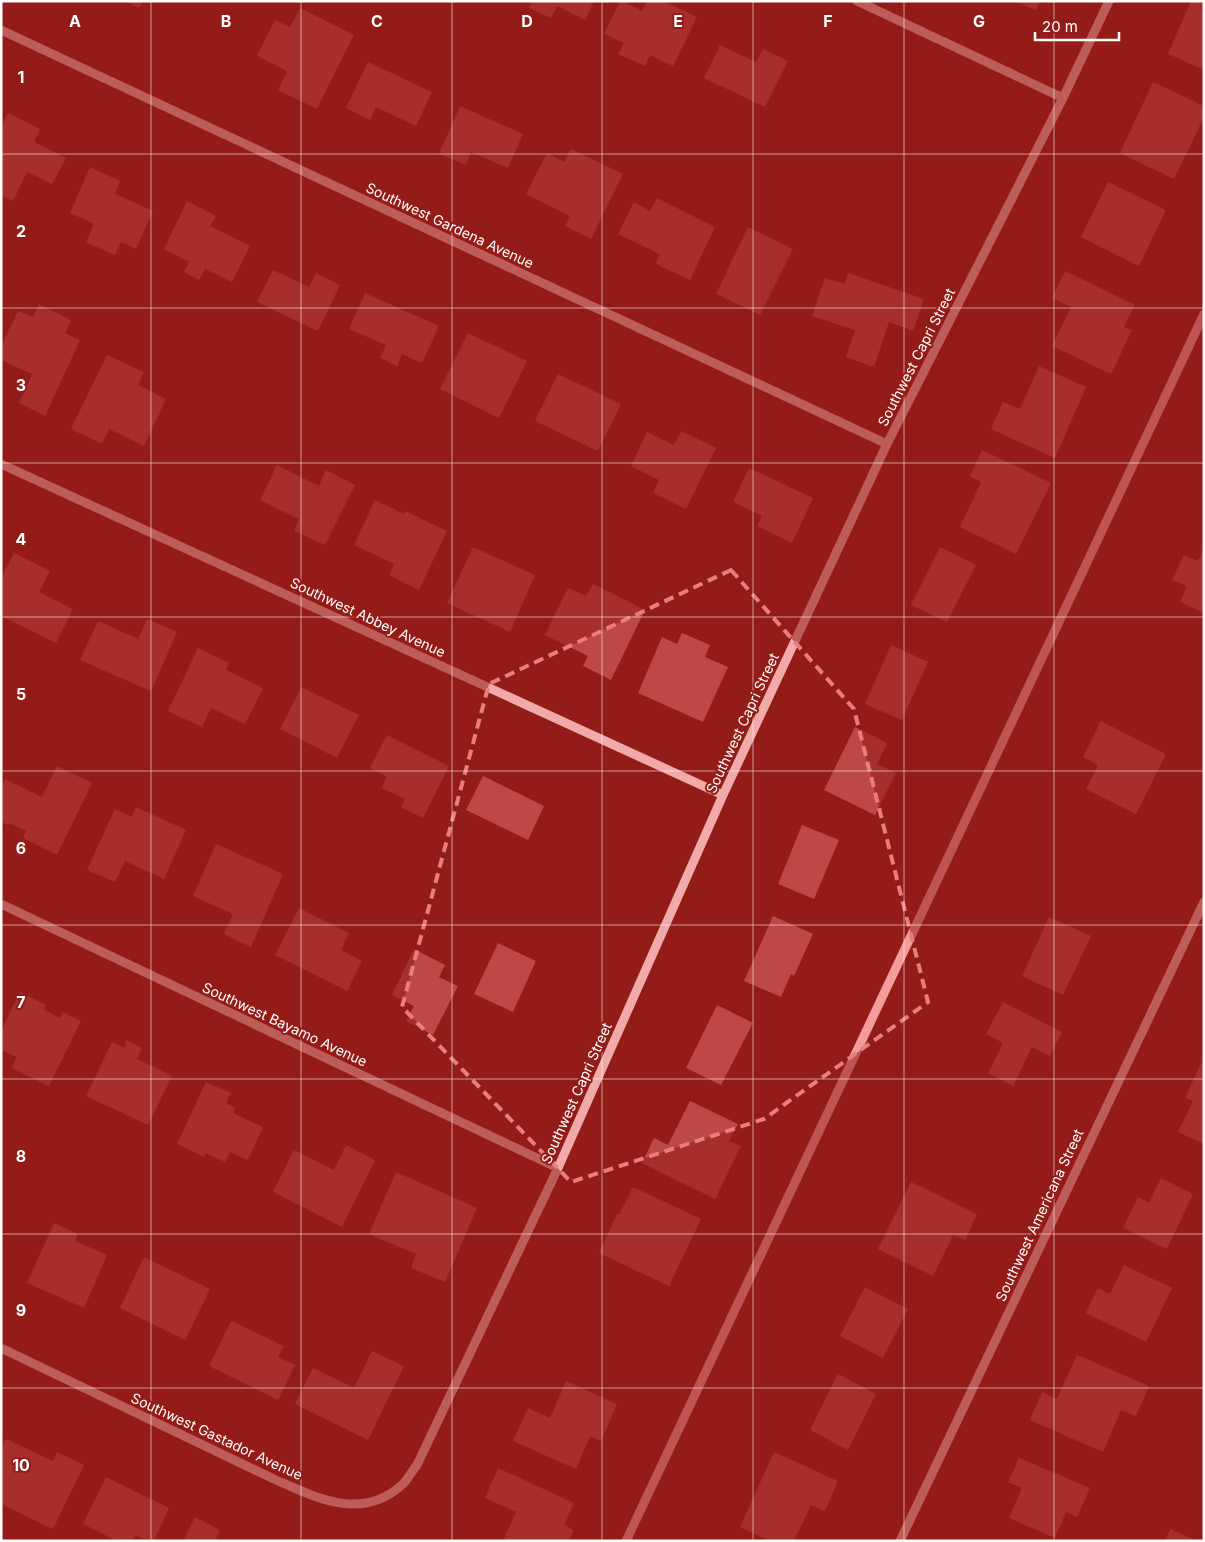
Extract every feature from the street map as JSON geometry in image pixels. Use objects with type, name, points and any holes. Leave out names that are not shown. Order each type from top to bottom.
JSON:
[{"type":"street","points":[[858,1],[1063,98]]},
{"type":"street","name":"Southwest Capri Street","points":[[417,1465],[558,1168],[724,795],[887,444],[1063,98],[1109,1]]},
{"type":"street","name":"Southwest Gardena Avenue","points":[[1,30],[887,444]]},
{"type":"street","name":"Southwest Abbey Avenue","points":[[1,464],[724,795]]},
{"type":"street","name":"Southwest Americana Street","points":[[900,1541],[1204,902]]},
{"type":"street","name":"Southwest Bayamo Avenue","points":[[1,904],[558,1168]]},
{"type":"street","name":"Southwest Gastador Avenue","points":[[1,1348],[316,1498],[339,1504],[356,1505],[376,1501],[392,1493],[404,1483],[417,1465]]},
{"type":"highlighted area","points":[[731,570],[854,709],[928,1002],[764,1119],[571,1182],[402,1007],[489,684]]},
{"type":"building","points":[[125,1],[143,1],[139,8]]},
{"type":"building","points":[[532,1],[594,1],[585,20],[557,6],[551,18],[529,8]]},
{"type":"building","points":[[620,1],[642,11],[647,1],[663,1],[697,17],[673,66],[650,55],[645,66],[618,54],[624,43],[604,34]]},
{"type":"building","points":[[1015,1],[1040,1],[1036,10]]},
{"type":"building","points":[[1191,1],[1204,1],[1204,65],[1202,69],[1168,54]]},
{"type":"building","points":[[300,8],[354,35],[317,109],[278,90],[287,71],[257,56],[275,20],[290,27]]},
{"type":"building","points":[[720,45],[756,62],[763,49],[788,61],[765,107],[704,78]]},
{"type":"building","points":[[368,62],[432,92],[416,126],[376,107],[370,120],[346,108]]},
{"type":"building","points":[[1153,82],[1204,106],[1204,117],[1174,179],[1120,153]]},
{"type":"building","points":[[460,106],[523,134],[508,168],[471,152],[466,165],[439,154]]},
{"type":"building","points":[[8,113],[40,129],[34,142],[66,158],[52,184],[27,172],[13,201],[1,195],[1,126]]},
{"type":"building","points":[[571,149],[623,174],[591,239],[565,226],[570,216],[526,194],[547,153],[564,162]]},
{"type":"building","points":[[90,167],[120,181],[115,194],[153,211],[136,249],[121,242],[115,255],[86,242],[94,224],[70,213]]},
{"type":"building","points":[[1108,182],[1166,210],[1139,266],[1081,237]]},
{"type":"building","points":[[657,198],[715,227],[690,280],[656,264],[660,254],[618,234],[634,202],[650,211]]},
{"type":"building","points":[[187,201],[216,216],[210,226],[250,246],[232,282],[205,269],[199,280],[184,272],[189,262],[164,249]]},
{"type":"building","points":[[748,227],[793,249],[760,315],[716,294]]},
{"type":"building","points":[[273,270],[309,287],[316,273],[340,285],[318,331],[257,302]]},
{"type":"building","points":[[1065,271],[1135,305],[1124,327],[1132,330],[1111,374],[1052,346],[1071,307],[1052,298]]},
{"type":"building","points":[[848,273],[924,299],[913,331],[889,322],[874,367],[846,357],[855,330],[812,316],[825,278],[845,284]]},
{"type":"building","points":[[365,293],[439,326],[422,363],[402,354],[397,366],[380,358],[386,345],[349,329]]},
{"type":"building","points":[[39,304],[71,320],[65,333],[80,340],[45,416],[19,403],[32,374],[1,360],[1,347],[18,311],[33,317]]},
{"type":"building","points":[[468,333],[527,361],[499,418],[440,389]]},
{"type":"building","points":[[107,355],[144,372],[138,385],[166,399],[144,446],[109,429],[102,444],[71,429]]},
{"type":"building","points":[[1039,366],[1086,387],[1055,458],[991,429],[1003,402],[1020,409]]},
{"type":"building","points":[[558,374],[621,404],[598,451],[535,421]]},
{"type":"building","points":[[681,431],[716,448],[686,509],[653,493],[659,480],[631,466],[647,432],[674,445]]},
{"type":"building","points":[[982,450],[1051,483],[1016,554],[960,527],[981,482],[970,476]]},
{"type":"building","points":[[277,465],[319,486],[326,470],[355,485],[325,545],[294,531],[299,519],[260,500]]},
{"type":"building","points":[[749,468],[813,498],[792,543],[757,526],[762,516],[733,502]]},
{"type":"building","points":[[375,500],[404,514],[405,511],[447,531],[419,590],[389,575],[394,564],[354,545]]},
{"type":"building","points":[[473,547],[535,575],[510,632],[447,603]]},
{"type":"building","points":[[940,547],[976,565],[947,622],[911,605]]},
{"type":"building","points":[[1204,547],[1204,613],[1180,602],[1187,586],[1172,580],[1184,555],[1198,561]]},
{"type":"building","points":[[14,553],[50,571],[39,592],[73,609],[56,643],[1,616],[1,579]]},
{"type":"building","points":[[593,584],[645,610],[611,680],[583,666],[588,656],[545,635],[568,588],[586,596]]},
{"type":"building","points":[[147,619],[177,632],[151,691],[80,660],[98,621],[138,639]]},
{"type":"building","points":[[682,633],[710,645],[705,657],[728,667],[703,722],[638,693],[662,637],[677,644]]},
{"type":"building","points":[[891,645],[928,662],[902,720],[865,704]]},
{"type":"building","points":[[198,648],[229,663],[226,670],[263,688],[245,724],[211,708],[202,727],[168,711]]},
{"type":"building","points":[[301,687],[359,715],[337,758],[280,729]]},
{"type":"building","points":[[1101,721],[1166,754],[1136,814],[1086,789],[1098,765],[1083,757]]},
{"type":"building","points":[[855,727],[887,743],[877,764],[896,773],[875,815],[824,790]]},
{"type":"building","points":[[387,735],[449,766],[423,818],[401,807],[405,799],[382,788],[387,777],[370,768]]},
{"type":"building","points":[[57,766],[92,783],[57,855],[23,838],[26,831],[9,823],[8,825],[1,822],[1,786],[5,779],[42,797]]},
{"type":"building","points":[[483,776],[544,806],[528,840],[466,810]]},
{"type":"building","points":[[136,807],[186,830],[164,879],[125,861],[115,882],[87,870],[115,809],[132,817]]},
{"type":"building","points":[[802,825],[839,840],[814,899],[778,884]]},
{"type":"building","points":[[216,844],[283,874],[251,947],[224,934],[233,914],[193,896]]},
{"type":"building","points":[[299,908],[349,933],[341,950],[362,961],[347,991],[275,955]]},
{"type":"building","points":[[773,916],[813,934],[794,976],[791,974],[781,997],[744,981]]},
{"type":"building","points":[[1049,917],[1091,936],[1063,995],[1022,976]]},
{"type":"building","points":[[498,943],[536,961],[513,1012],[474,994]]},
{"type":"building","points":[[414,949],[445,965],[439,977],[458,986],[433,1035],[406,1021],[414,1006],[392,995]]},
{"type":"building","points":[[20,992],[46,1005],[44,1010],[60,1018],[63,1012],[81,1021],[49,1086],[11,1068],[17,1057],[1,1050],[1,1031]]},
{"type":"building","points":[[1003,1002],[1062,1032],[1050,1056],[1032,1047],[1013,1086],[988,1073],[1003,1043],[986,1034]]},
{"type":"building","points":[[717,1005],[753,1023],[721,1085],[686,1068]]},
{"type":"building","points":[[126,1040],[142,1048],[137,1059],[172,1076],[148,1125],[86,1096],[112,1042],[125,1048]]},
{"type":"building","points":[[1201,1063],[1204,1065],[1204,1144],[1178,1132],[1193,1101],[1185,1098]]},
{"type":"building","points":[[206,1082],[231,1093],[226,1103],[235,1108],[233,1113],[263,1127],[248,1160],[230,1152],[225,1162],[206,1153],[204,1157],[177,1144]]},
{"type":"building","points":[[690,1101],[738,1124],[729,1141],[741,1146],[715,1199],[642,1163],[654,1138],[668,1145]]},
{"type":"building","points":[[346,1145],[375,1160],[342,1227],[273,1192],[294,1150],[334,1170]]},
{"type":"building","points":[[396,1172],[477,1208],[445,1282],[411,1268],[416,1254],[369,1234]]},
{"type":"building","points":[[1161,1178],[1193,1194],[1167,1249],[1123,1228],[1138,1197],[1149,1203]]},
{"type":"building","points":[[911,1182],[977,1214],[965,1240],[953,1235],[933,1276],[878,1249]]},
{"type":"building","points":[[633,1187],[701,1219],[669,1286],[599,1253],[617,1214],[619,1215]]},
{"type":"building","points":[[54,1223],[78,1234],[75,1241],[107,1255],[84,1308],[27,1283]]},
{"type":"building","points":[[144,1257],[210,1289],[185,1340],[120,1308]]},
{"type":"building","points":[[1124,1265],[1172,1288],[1146,1342],[1086,1313],[1098,1288],[1110,1294]]},
{"type":"building","points":[[865,1287],[908,1309],[883,1358],[840,1336]]},
{"type":"building","points":[[231,1321],[284,1346],[278,1357],[295,1365],[278,1400],[209,1366]]},
{"type":"building","points":[[372,1351],[404,1366],[368,1440],[295,1404],[313,1368],[354,1388]]},
{"type":"building","points":[[1077,1355],[1149,1386],[1136,1416],[1121,1410],[1103,1452],[1030,1420],[1042,1392],[1057,1399]]},
{"type":"building","points":[[838,1374],[876,1394],[848,1450],[810,1430]]},
{"type":"building","points":[[566,1381],[617,1404],[601,1441],[590,1436],[576,1469],[513,1441],[528,1408],[550,1418]]},
{"type":"building","points":[[6,1439],[53,1461],[57,1452],[84,1465],[53,1529],[1,1504],[1,1448]]},
{"type":"building","points":[[774,1452],[838,1481],[825,1511],[811,1505],[794,1541],[770,1541],[740,1527]]},
{"type":"building","points":[[1019,1458],[1090,1488],[1077,1517],[1066,1512],[1055,1538],[1009,1518],[1022,1488],[1008,1482]]},
{"type":"building","points":[[498,1468],[574,1503],[564,1525],[574,1530],[569,1541],[503,1541],[516,1512],[485,1498]]},
{"type":"building","points":[[106,1477],[169,1508],[154,1541],[148,1541],[135,1535],[133,1541],[117,1541],[83,1524]]},
{"type":"building","points":[[195,1517],[220,1530],[215,1541],[183,1541]]},
{"type":"building","points":[[1170,1529],[1198,1541],[1165,1541]]},
{"type":"waterway","points":[[626,1541],[1204,314]]}]
